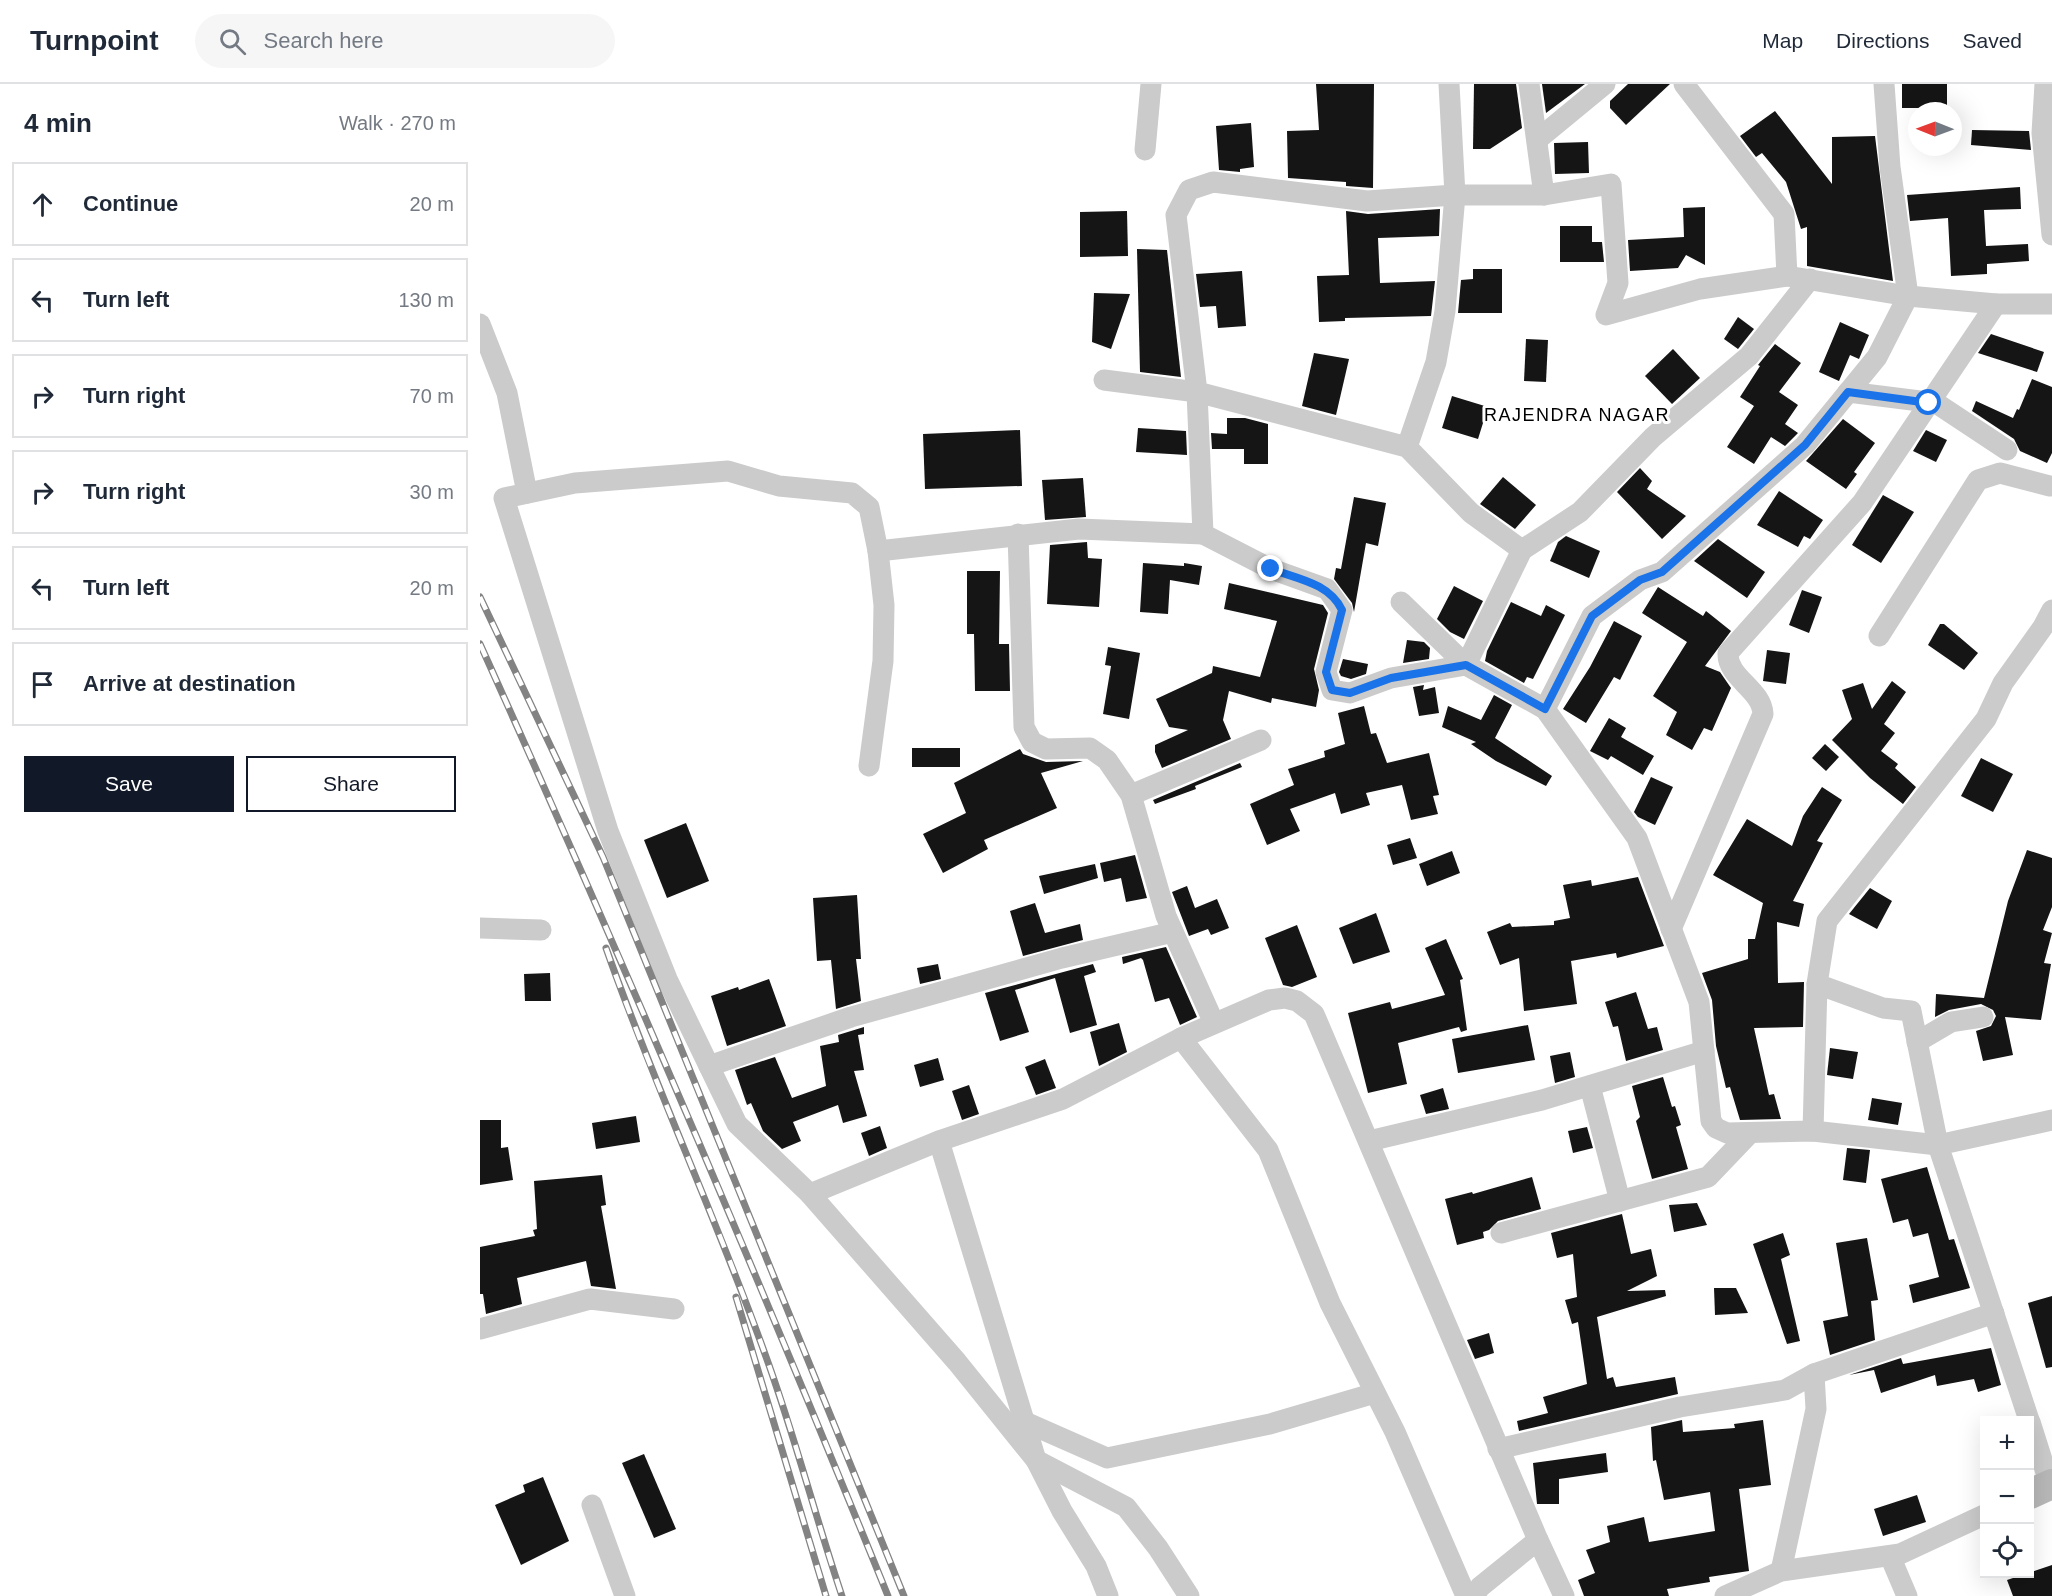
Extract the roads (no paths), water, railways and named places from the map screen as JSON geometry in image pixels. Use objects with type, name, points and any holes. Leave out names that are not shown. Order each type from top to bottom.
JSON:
[{"type":"street","points":[[1145,150],[1151,84]]},
{"type":"street","points":[[1407,447],[1436,362],[1444,311],[1455,195],[1449,84]]},
{"type":"street","points":[[1529,84],[1544,195]]},
{"type":"street","points":[[1537,140],[1605,84]]},
{"type":"street","points":[[1684,84],[1784,214],[1788,276]]},
{"type":"street","points":[[1545,709],[1592,616],[1640,580],[1662,572],[1805,445],[1877,357],[1908,296],[1890,166],[1884,84]]},
{"type":"street","points":[[2045,84],[2042,133],[2052,235]]},
{"type":"street","points":[[1203,534],[1197,392],[1176,215],[1189,190],[1213,182],[1367,201],[1455,195],[1544,195],[1611,184],[1618,283],[1606,315],[1700,289],[1788,276],[1908,296],[1996,304],[2052,304]]},
{"type":"street","points":[[1466,665],[1522,550],[1580,512],[1653,437],[1749,356],[1810,279]]},
{"type":"street","points":[[1671,928],[1763,714],[1763,704],[1730,665],[1728,653],[1862,502],[1996,304]]},
{"type":"street","points":[[480,324],[507,393],[527,493]]},
{"type":"street","points":[[1104,380],[1197,392],[1407,447],[1471,513],[1522,550]]},
{"type":"street","points":[[1848,392],[1936,403],[2007,450]]},
{"type":"street","points":[[869,766],[883,662],[884,605],[878,551],[869,507],[852,493],[779,486],[728,471],[575,483],[504,498],[608,831],[667,979],[737,1124],[810,1194],[957,1362],[1036,1460],[1126,1507],[1158,1548],[1189,1596]]},
{"type":"street","points":[[1880,636],[1978,480],[2000,473],[2051,485]]},
{"type":"street","points":[[878,551],[1079,529],[1203,534],[1271,569],[1327,589],[1338,601],[1342,610],[1326,672],[1332,690],[1350,693],[1391,678],[1466,665]]},
{"type":"street","points":[[1018,534],[1024,727],[1032,742],[1046,749],[1090,748],[1107,760],[1131,795],[1173,932],[1215,1023]]},
{"type":"street","points":[[1401,602],[1466,665],[1545,709],[1637,838],[1699,1002],[1711,1121],[1716,1128],[1727,1133],[1813,1131],[1938,1145],[2052,1120]]},
{"type":"street","points":[[1813,1131],[1817,984],[1827,921],[1986,719],[2003,683],[2043,627],[2052,610]]},
{"type":"street","points":[[1131,795],[1261,740]]},
{"type":"street","points":[[480,928],[541,930]]},
{"type":"street","points":[[709,1066],[851,1017],[1062,958],[1173,932]]},
{"type":"street","points":[[1817,984],[1883,1008],[1911,1011],[1938,1145],[2027,1416]]},
{"type":"street","points":[[810,1194],[939,1141],[1064,1100],[1181,1038],[1269,999],[1285,998],[1305,1008],[1314,1014],[1498,1449],[1564,1596]]},
{"type":"street","points":[[1917,1041],[1951,1022],[1983,1017]]},
{"type":"street","points":[[1181,1038],[1268,1150],[1330,1303],[1375,1393],[1466,1596]]},
{"type":"street","points":[[1369,1141],[1542,1100],[1704,1052]]},
{"type":"street","points":[[1590,1086],[1620,1201]]},
{"type":"street","points":[[1501,1233],[1708,1177],[1750,1132]]},
{"type":"street","points":[[939,1141],[1036,1460],[1062,1511],[1096,1566],[1108,1596]]},
{"type":"street","points":[[480,1329],[590,1299],[675,1309]]},
{"type":"street","points":[[1498,1449],[1680,1407],[1785,1390],[1814,1374],[1994,1313]]},
{"type":"street","points":[[1781,1571],[1816,1409],[1814,1374]]},
{"type":"street","points":[[1023,1421],[1107,1458],[1270,1424],[1375,1393]]},
{"type":"street","points":[[2034,1441],[2046,1488]]},
{"type":"street","points":[[592,1505],[625,1596]]},
{"type":"street","points":[[1725,1596],[1781,1571],[1890,1556],[1980,1517]]},
{"type":"street","points":[[1474,1596],[1480,1587],[1538,1540]]},
{"type":"street","points":[[1890,1556],[1907,1596]]},
{"type":"railway","points":[[480,597],[603,857],[904,1596]]},
{"type":"railway","points":[[480,644],[688,1118],[888,1596]]},
{"type":"railway","points":[[606,948],[644,1050],[765,1354],[842,1596]]},
{"type":"railway","points":[[736,1297],[826,1596]]},
{"type":"district","name":"RAJENDRA NAGAR","points":[[1577,415]]}]
